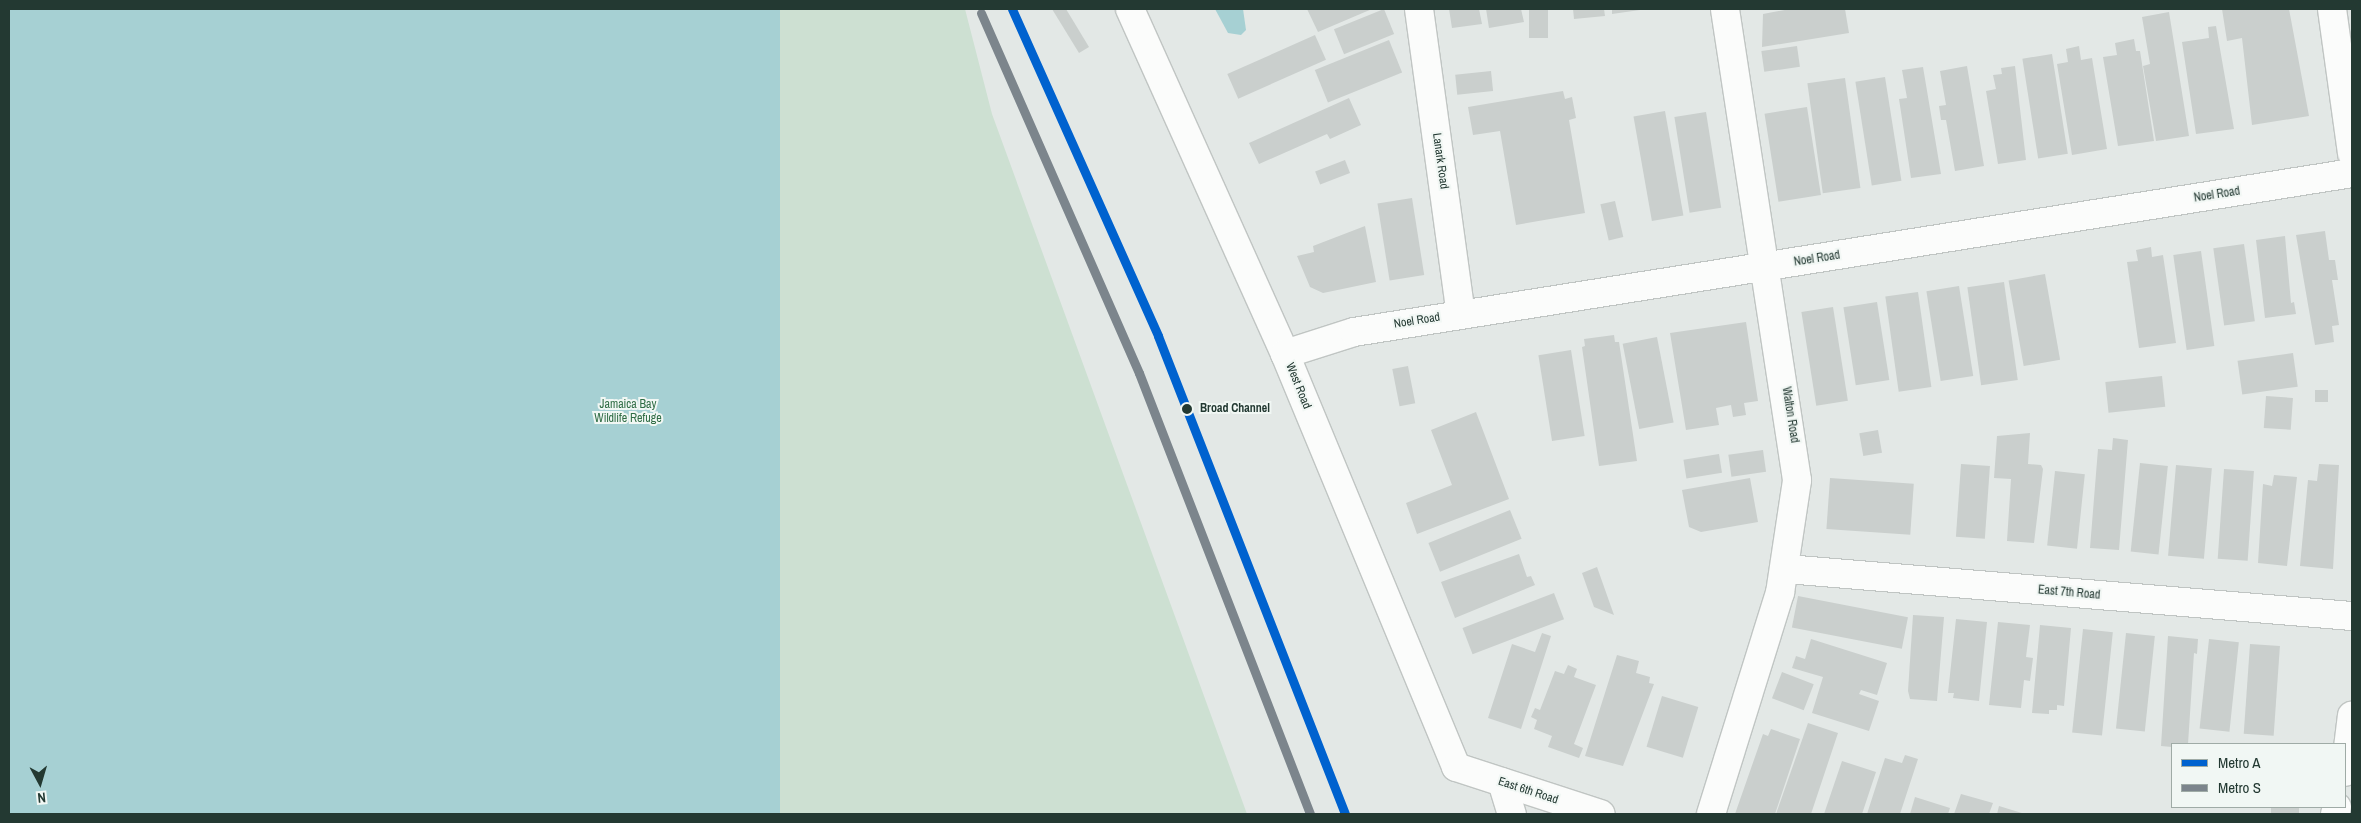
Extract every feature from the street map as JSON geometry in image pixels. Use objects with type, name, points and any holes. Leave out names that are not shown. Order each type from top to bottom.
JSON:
[{"type":"street","name":"West Road","points":[[1130,9],[1285,354],[1456,767]]},
{"type":"street","name":"Lanark Road","points":[[1419,9],[1461,314]]},
{"type":"street","name":"Walton Road","points":[[1711,814],[1786,569],[1796,498],[1796,459],[1724,9]]},
{"type":"street","points":[[2332,9],[2352,154]]},
{"type":"street","name":"Noel Road","points":[[1285,354],[1346,334],[1461,314],[2352,173]]},
{"type":"street","name":"East 7th Road","points":[[1786,569],[2352,616]]},
{"type":"street","points":[[2346,764],[2352,714]]},
{"type":"street","name":"East 6th Road","points":[[1456,767],[1601,814]]},
{"type":"street","points":[[1502,782],[1512,814]]},
{"type":"green space","name":"Jamaica Bay Wildlife Refuge","points":[[9,9],[965,9],[992,114],[1247,814],[9,814]]},
{"type":"water","name":"Jamaica Bay Wildlife Refuge","points":[[9,9],[780,9],[780,814],[9,814]]},
{"type":"water","points":[[1215,9],[1243,9],[1246,30],[1241,35],[1228,33]]},
{"type":"building","points":[[1052,9],[1066,9],[1089,47],[1079,53]]},
{"type":"building","points":[[1307,9],[1372,9],[1318,32]]},
{"type":"building","points":[[1384,9],[1394,34],[1344,54],[1334,29]]},
{"type":"building","points":[[1449,9],[1479,9],[1482,24],[1452,28]]},
{"type":"building","points":[[1486,9],[1521,9],[1524,22],[1489,28]]},
{"type":"building","points":[[1529,9],[1548,9],[1548,38],[1529,38]]},
{"type":"building","points":[[1573,9],[1604,9],[1605,16],[1574,19]]},
{"type":"building","points":[[1612,9],[1640,9],[1640,10],[1612,14]]},
{"type":"building","points":[[1790,9],[1845,9],[1849,33],[1762,47],[1763,14]]},
{"type":"building","points":[[2222,9],[2289,9],[2309,116],[2252,125],[2242,38],[2227,41]]},
{"type":"building","points":[[2169,12],[2189,136],[2156,141],[2143,66],[2150,64],[2142,17]]},
{"type":"building","points":[[2216,26],[2234,129],[2196,134],[2182,42],[2209,38],[2208,27]]},
{"type":"building","points":[[1315,35],[1326,60],[1238,99],[1227,74]]},
{"type":"building","points":[[2134,39],[2136,51],[2140,51],[2154,141],[2118,146],[2103,57],[2117,55],[2115,43]]},
{"type":"building","points":[[1389,40],[1402,72],[1328,102],[1315,70]]},
{"type":"building","points":[[1797,46],[1800,67],[1764,72],[1761,51]]},
{"type":"building","points":[[2079,46],[2081,60],[2092,58],[2107,149],[2072,155],[2057,64],[2068,62],[2066,49]]},
{"type":"building","points":[[2052,54],[2068,154],[2038,158],[2022,59]]},
{"type":"building","points":[[1967,66],[1984,166],[1955,171],[1946,120],[1941,120],[1939,106],[1946,105],[1940,71]]},
{"type":"building","points":[[2015,66],[2026,160],[1998,164],[1986,91],[1996,89],[1993,75],[2002,74],[2001,68]]},
{"type":"building","points":[[1923,67],[1941,174],[1911,178],[1899,99],[1907,98],[1902,70]]},
{"type":"building","points":[[1491,71],[1493,91],[1457,95],[1455,75]]},
{"type":"building","points":[[1885,77],[1901,181],[1872,185],[1855,82]]},
{"type":"building","points":[[1845,78],[1860,188],[1823,193],[1807,83]]},
{"type":"building","points":[[1563,91],[1565,99],[1572,97],[1576,118],[1569,120],[1585,213],[1516,225],[1500,131],[1473,135],[1468,107]]},
{"type":"building","points":[[1349,98],[1361,125],[1330,139],[1327,134],[1259,164],[1249,143]]},
{"type":"building","points":[[1807,107],[1821,195],[1778,202],[1765,114]]},
{"type":"building","points":[[1665,111],[1683,215],[1652,221],[1633,117]]},
{"type":"building","points":[[1706,112],[1721,208],[1690,213],[1674,117]]},
{"type":"building","points":[[1345,160],[1350,173],[1320,185],[1315,171]]},
{"type":"building","points":[[1412,198],[1424,275],[1390,281],[1377,203]]},
{"type":"building","points":[[1615,201],[1623,237],[1609,240],[1600,204]]},
{"type":"building","points":[[1365,226],[1376,282],[1323,293],[1310,287],[1297,256],[1314,252],[1313,246]]},
{"type":"building","points":[[2325,231],[2329,260],[2335,260],[2338,280],[2332,280],[2339,325],[2332,326],[2334,342],[2315,345],[2296,235]]},
{"type":"building","points":[[2285,236],[2291,303],[2294,302],[2296,314],[2265,318],[2256,240]]},
{"type":"building","points":[[2244,244],[2255,321],[2224,326],[2213,248]]},
{"type":"building","points":[[2151,247],[2152,257],[2163,255],[2176,343],[2139,348],[2127,262],[2138,261],[2136,250]]},
{"type":"building","points":[[2201,251],[2214,346],[2187,350],[2173,255]]},
{"type":"building","points":[[2045,274],[2060,360],[2024,366],[2009,280]]},
{"type":"building","points":[[2004,282],[2018,380],[1981,385],[1967,287]]},
{"type":"building","points":[[1959,286],[1973,376],[1941,381],[1926,291]]},
{"type":"building","points":[[1918,292],[1931,387],[1899,392],[1885,297]]},
{"type":"building","points":[[1877,302],[1889,380],[1856,385],[1843,307]]},
{"type":"building","points":[[1833,307],[1848,401],[1816,406],[1801,312]]},
{"type":"building","points":[[1746,322],[1758,401],[1744,403],[1746,415],[1733,417],[1731,405],[1716,408],[1719,425],[1686,430],[1670,333]]},
{"type":"building","points":[[1614,335],[1615,342],[1619,342],[1637,461],[1599,466],[1582,347],[1585,346],[1584,339]]},
{"type":"building","points":[[1657,337],[1674,422],[1639,429],[1623,344]]},
{"type":"building","points":[[1571,350],[1585,436],[1552,441],[1538,355]]},
{"type":"building","points":[[2293,353],[2298,387],[2242,394],[2238,361]]},
{"type":"building","points":[[1408,366],[1415,403],[1400,406],[1392,369]]},
{"type":"building","points":[[2162,376],[2165,407],[2109,413],[2105,382]]},
{"type":"building","points":[[2315,390],[2328,390],[2328,402],[2315,402]]},
{"type":"building","points":[[2266,396],[2293,398],[2291,430],[2264,428]]},
{"type":"building","points":[[1476,412],[1509,499],[1417,534],[1406,503],[1452,485],[1431,430]]},
{"type":"building","points":[[1878,430],[1882,453],[1863,456],[1859,433]]},
{"type":"building","points":[[2030,433],[2028,464],[2041,465],[2043,469],[2034,543],[2007,541],[2011,479],[1994,478],[1997,436]]},
{"type":"building","points":[[2113,438],[2128,440],[2119,550],[2090,548],[2098,449],[2112,450]]},
{"type":"building","points":[[1763,450],[1766,472],[1731,477],[1728,455]]},
{"type":"building","points":[[1719,454],[1722,473],[1686,478],[1683,460]]},
{"type":"building","points":[[2140,463],[2168,466],[2159,554],[2131,552]]},
{"type":"building","points":[[1961,464],[1990,466],[1985,539],[1956,537]]},
{"type":"building","points":[[2319,464],[2339,465],[2333,569],[2300,566],[2308,480],[2317,481]]},
{"type":"building","points":[[2176,465],[2212,468],[2204,559],[2168,556]]},
{"type":"building","points":[[2224,469],[2254,471],[2248,561],[2218,559]]},
{"type":"building","points":[[2055,471],[2085,474],[2077,549],[2047,546]]},
{"type":"building","points":[[2274,475],[2297,477],[2287,566],[2258,563],[2263,484],[2272,486]]},
{"type":"building","points":[[1750,478],[1758,522],[1701,532],[1689,527],[1682,490]]},
{"type":"building","points":[[1830,478],[1914,484],[1910,535],[1826,529]]},
{"type":"building","points":[[1510,510],[1522,539],[1440,572],[1428,543]]},
{"type":"building","points":[[1519,554],[1527,577],[1531,576],[1535,585],[1455,618],[1441,582]]},
{"type":"building","points":[[1597,567],[1614,615],[1594,607],[1582,573]]},
{"type":"building","points":[[1554,593],[1564,619],[1473,654],[1463,628]]},
{"type":"building","points":[[1798,596],[1908,617],[1902,649],[1792,627]]},
{"type":"building","points":[[1913,615],[1944,617],[1937,701],[1910,699],[1908,691]]},
{"type":"building","points":[[1956,619],[1987,622],[1979,701],[1953,698],[1954,693],[1948,693]]},
{"type":"building","points":[[1998,622],[2030,625],[2026,657],[2033,658],[2030,681],[2024,680],[2021,708],[1989,705]]},
{"type":"building","points":[[2040,625],[2071,628],[2064,706],[2057,705],[2057,710],[2049,710],[2049,714],[2032,713]]},
{"type":"building","points":[[2083,629],[2113,632],[2102,736],[2072,732]]},
{"type":"building","points":[[1542,633],[1551,636],[1521,729],[1488,718],[1512,644],[1535,652]]},
{"type":"building","points":[[2126,633],[2155,636],[2145,732],[2116,728]]},
{"type":"building","points":[[2168,636],[2198,639],[2197,654],[2194,653],[2188,743],[2171,743],[2171,747],[2161,746]]},
{"type":"building","points":[[1811,639],[1887,663],[1877,695],[1861,690],[1859,694],[1879,701],[1869,731],[1812,713],[1823,677],[1792,668],[1796,656],[1805,659]]},
{"type":"building","points":[[2209,639],[2239,642],[2229,732],[2200,729]]},
{"type":"building","points":[[2250,644],[2280,646],[2274,736],[2244,734]]},
{"type":"building","points":[[1617,655],[1639,661],[1636,673],[1650,677],[1649,683],[1654,684],[1623,766],[1585,756]]},
{"type":"building","points":[[1568,665],[1577,669],[1574,677],[1596,685],[1574,744],[1583,748],[1579,758],[1548,747],[1552,736],[1534,729],[1537,720],[1531,717],[1535,708],[1540,710],[1555,671],[1564,674]]},
{"type":"building","points":[[1782,672],[1814,684],[1804,710],[1772,698]]},
{"type":"building","points":[[1662,696],[1698,707],[1683,758],[1647,747]]},
{"type":"building","points":[[1808,723],[1838,733],[1811,814],[1776,814]]},
{"type":"building","points":[[1771,729],[1800,739],[1775,814],[1735,814],[1763,734],[1768,736]]},
{"type":"building","points":[[1905,755],[1918,759],[1900,814],[1867,814],[1885,758],[1902,763]]},
{"type":"building","points":[[1842,761],[1876,772],[1862,814],[1824,814]]},
{"type":"building","points":[[1961,794],[1993,803],[1989,814],[1954,814]]},
{"type":"building","points":[[1915,797],[1950,808],[1948,814],[1910,814]]},
{"type":"building","points":[[1999,806],[2025,814],[1997,814]]},
{"type":"building","points":[[2271,808],[2299,808],[2299,814],[2271,814]]},
{"type":"metro line","name":"A","points":[[1012,9],[1158,336],[1345,814]]},
{"type":"metro line","name":"S","points":[[981,13],[1139,373],[1310,814]]},
{"type":"place","name":"Broad Channel","points":[[1187,409]]}]
